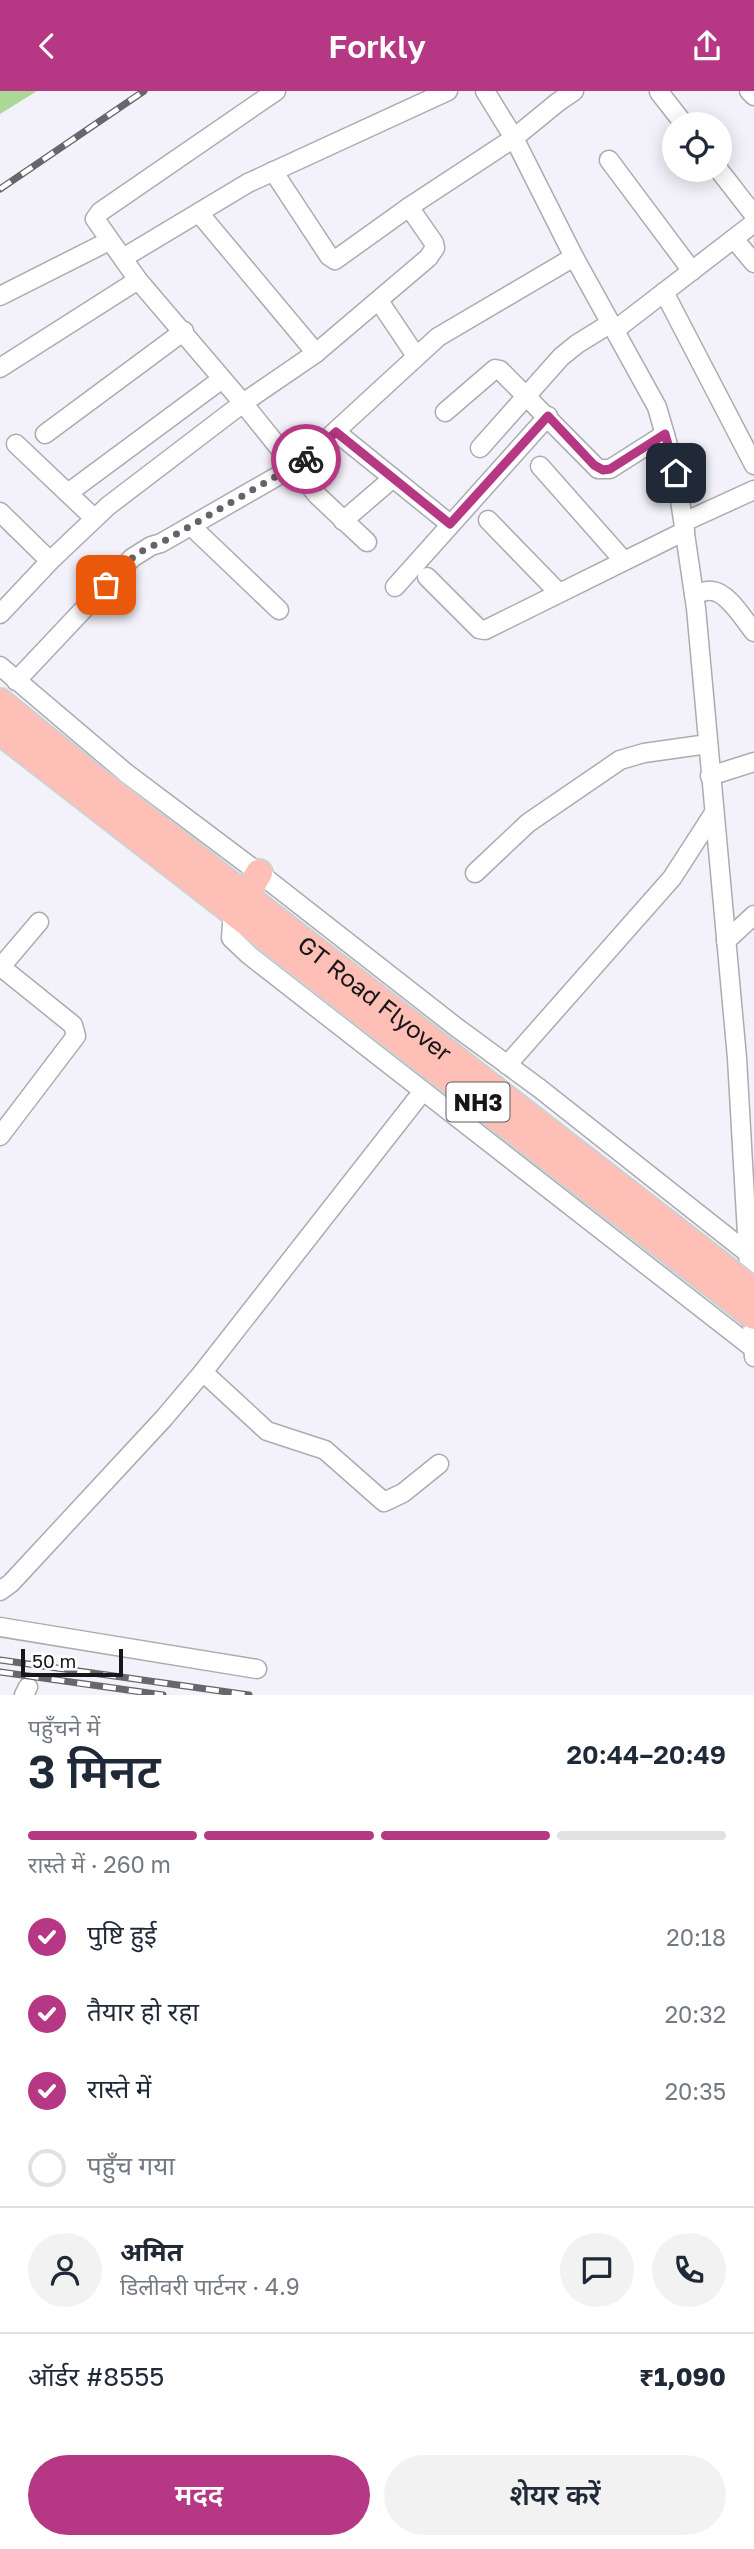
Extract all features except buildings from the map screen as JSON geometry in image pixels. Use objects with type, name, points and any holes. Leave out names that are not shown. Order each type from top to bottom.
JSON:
[{"type":"highway","name":"GT Road Flyover","points":[[0,702],[239,904]]},
{"type":"highway","name":"GT Road Flyover","points":[[2,737],[239,904],[691,1255],[754,1316]]},
{"type":"highway","points":[[239,904],[259,873]]},
{"type":"highway","name":"GT Road Flyover","points":[[691,1255],[754,1291]]},
{"type":"street","points":[[275,91],[100,212],[95,219],[138,279],[184,331],[317,495],[367,542]]},
{"type":"street","points":[[123,258],[248,183],[448,91]]},
{"type":"street","points":[[485,91],[514,138],[574,257],[657,407],[676,473],[694,594],[737,1058],[752,1257],[754,1357]]},
{"type":"street","points":[[750,91],[754,96]]},
{"type":"street","points":[[659,92],[675,112]]},
{"type":"street","points":[[273,171],[329,256],[335,260],[409,207],[514,138],[568,93]]},
{"type":"street","points":[[608,160],[692,271]]},
{"type":"street","points":[[728,182],[754,215]]},
{"type":"street","points":[[3,606],[94,518],[243,403],[316,353],[428,258],[435,248],[435,243],[409,207]]},
{"type":"street","points":[[199,213],[316,353]]},
{"type":"street","points":[[480,448],[526,394],[577,344],[613,326],[664,292],[754,223]]},
{"type":"street","points":[[734,239],[754,263]]},
{"type":"street","points":[[0,296],[109,241]]},
{"type":"street","points":[[16,681],[132,558],[295,467],[416,356],[455,326],[574,257]]},
{"type":"street","points":[[0,368],[138,279]]},
{"type":"street","points":[[664,292],[754,465]]},
{"type":"street","points":[[379,301],[416,356]]},
{"type":"street","points":[[45,434],[184,331]]},
{"type":"street","points":[[446,412],[495,369],[500,370],[526,394],[594,465],[603,470],[610,469],[665,434]]},
{"type":"street","points":[[68,493],[222,379]]},
{"type":"street","points":[[394,587],[548,416]]},
{"type":"street","points":[[336,432],[450,524]]},
{"type":"street","points":[[16,444],[94,518]]},
{"type":"street","points":[[540,466],[624,561]]},
{"type":"street","points":[[343,521],[393,478]]},
{"type":"street","points":[[428,577],[481,630],[624,561],[684,526],[752,493]]},
{"type":"street","points":[[0,512],[50,561]]},
{"type":"street","points":[[488,520],[558,592]]},
{"type":"street","points":[[191,526],[279,610]]},
{"type":"street","points":[[694,594],[717,591],[754,632]]},
{"type":"street","points":[[0,666],[126,773],[539,1088],[752,1257]]},
{"type":"street","points":[[475,873],[528,823],[620,760],[644,753],[708,744]]},
{"type":"street","points":[[710,776],[754,762]]},
{"type":"street","points":[[507,1065],[672,879],[714,813]]},
{"type":"street","points":[[239,904],[231,938],[249,955],[489,1145],[754,1349]]},
{"type":"street","points":[[726,941],[754,915]]},
{"type":"street","points":[[0,1136],[76,1035],[74,1025],[1,967],[39,922]]},
{"type":"street","points":[[737,1058],[754,1070]]},
{"type":"street","points":[[0,1591],[11,1583],[203,1372],[423,1091]]},
{"type":"street","points":[[203,1372],[267,1431],[325,1450],[384,1502],[403,1493],[439,1464]]},
{"type":"street","points":[[0,1627],[257,1669]]},
{"type":"green space","points":[[0,91],[37,91],[0,114]]},
{"type":"railway","points":[[0,189],[144,91]]},
{"type":"railway","points":[[0,1660],[249,1695]]},
{"type":"railway","points":[[0,1672],[163,1695]]},
{"type":"way so far","points":[[106,585],[140,552],[161,543],[306,459]]},
{"type":"route","points":[[306,459],[336,432],[450,524],[548,416],[594,465],[603,470],[610,469],[665,434],[676,473]]}]
